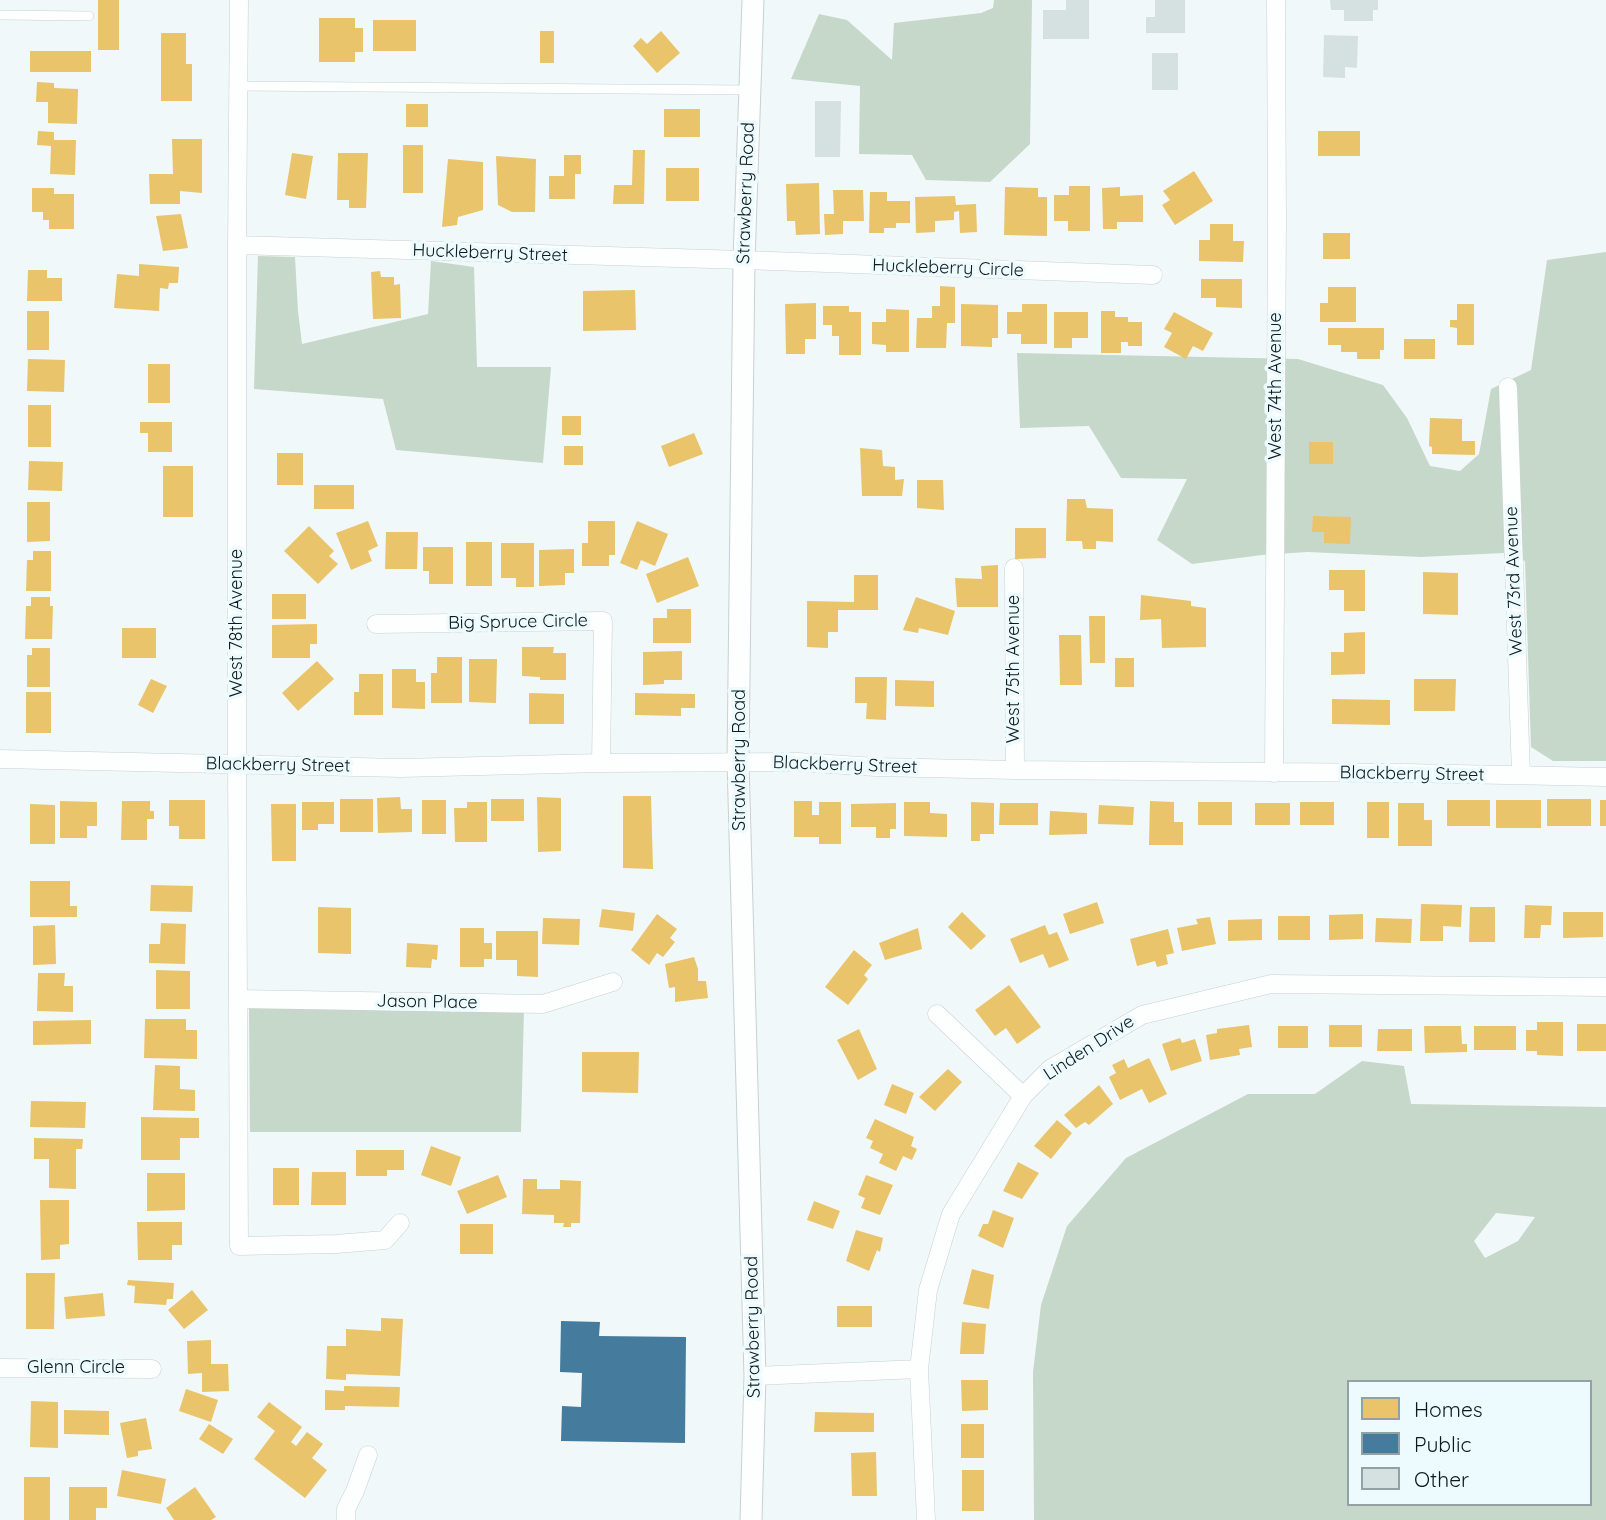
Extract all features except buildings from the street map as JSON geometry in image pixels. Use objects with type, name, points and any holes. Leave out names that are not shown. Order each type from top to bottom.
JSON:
[{"type":"street","name":"West 78th Avenue","points":[[239,0],[239,1246],[385,1240],[400,1223]]},
{"type":"street","name":"Strawberry Road","points":[[751,1520],[755,1376],[738,761],[744,260],[754,0]]},
{"type":"street","name":"West 74th Avenue","points":[[1274,773],[1276,0]]},
{"type":"street","name":"Huckleberry Street","points":[[237,245],[744,260]]},
{"type":"street","name":"Huckleberry Circle","points":[[744,260],[1153,275]]},
{"type":"street","name":"West 73rd Avenue","points":[[1508,387],[1521,775]]},
{"type":"street","name":"West 75th Avenue","points":[[1014,569],[1015,770]]},
{"type":"street","name":"Big Spruce Circle","points":[[376,624],[603,621],[601,763]]},
{"type":"street","name":"Blackberry Street","points":[[0,759],[401,768],[738,761],[1015,770],[1606,777]]},
{"type":"street","name":"Jason Place","points":[[238,999],[543,1004],[613,982]]},
{"type":"street","name":"Linden Drive","points":[[926,1520],[919,1369],[928,1290],[951,1214],[1023,1096],[1050,1069],[1142,1015],[1271,984],[1606,987]]},
{"type":"street","points":[[937,1014],[1023,1096]]},
{"type":"street","name":"Glenn Circle","points":[[0,1368],[152,1369]]},
{"type":"street","points":[[755,1376],[919,1369]]},
{"type":"street","points":[[346,1520],[346,1509],[368,1455]]},
{"type":"lane","points":[[0,15],[89,16]]},
{"type":"lane","points":[[238,86],[749,90]]},
{"type":"green space","points":[[994,0],[1032,0],[1030,144],[990,182],[926,180],[912,155],[859,154],[860,86],[791,79],[819,14],[847,20],[892,60],[894,23],[981,13],[993,8]]},
{"type":"green space","points":[[1606,252],[1606,761],[1553,761],[1531,747],[1525,561],[1504,553],[1421,557],[1307,552],[1192,564],[1157,540],[1187,479],[1121,478],[1089,426],[1020,428],[1017,353],[1298,359],[1383,385],[1407,418],[1430,466],[1460,471],[1479,454],[1491,389],[1531,370],[1547,260]]},
{"type":"green space","points":[[258,256],[295,257],[302,344],[428,314],[431,261],[474,267],[477,367],[551,367],[543,463],[396,450],[383,399],[254,389]]},
{"type":"green space","points":[[249,1005],[524,1008],[521,1132],[250,1132]]},
{"type":"green space","points":[[1362,1061],[1404,1066],[1411,1104],[1606,1107],[1606,1520],[1034,1520],[1033,1372],[1041,1305],[1067,1226],[1126,1158],[1248,1094],[1315,1094]],"holes":[[[1496,1213],[1535,1217],[1518,1241],[1485,1258],[1474,1241]]]}]
